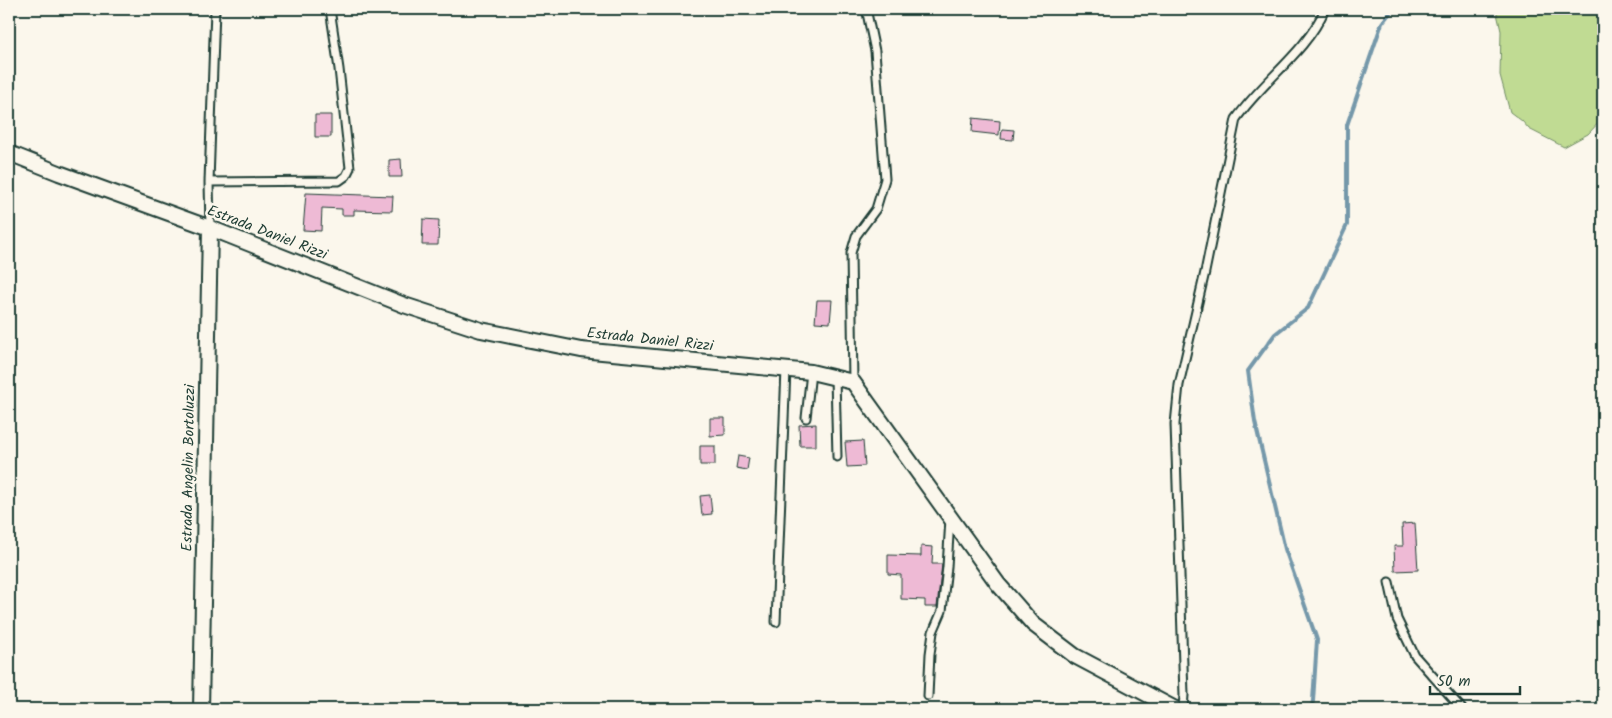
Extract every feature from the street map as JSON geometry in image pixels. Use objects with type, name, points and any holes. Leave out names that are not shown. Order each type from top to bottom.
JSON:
[{"type":"street","name":"Estrada Daniel Rizzi","points":[[9,153],[210,228],[404,305],[481,330],[581,350],[786,369],[811,372],[853,382]]},
{"type":"street","name":"Estrada Angelin Bortoluzzi","points":[[201,709],[210,228]]},
{"type":"street","points":[[853,382],[998,584],[1033,624],[1076,656],[1175,709]]},
{"type":"lane","points":[[210,228],[215,9]]},
{"type":"lane","points":[[210,182],[338,182],[346,176],[350,168],[330,9]]},
{"type":"lane","points":[[1183,709],[1175,424],[1179,385],[1205,272],[1236,119],[1249,101],[1286,63],[1318,24],[1325,9]]},
{"type":"lane","points":[[853,382],[851,253],[856,236],[876,209],[885,179],[875,51],[867,13]]},
{"type":"lane","points":[[776,622],[786,369]]},
{"type":"lane","points":[[806,418],[811,372]]},
{"type":"lane","points":[[835,377],[837,457]]},
{"type":"lane","points":[[928,696],[933,632],[942,612],[950,517]]},
{"type":"lane","points":[[1389,582],[1397,619],[1415,656],[1462,709]]},
{"type":"green space","points":[[1496,9],[1603,9],[1603,118],[1588,134],[1564,147],[1529,129],[1510,112],[1500,75],[1501,31]]},
{"type":"building","points":[[315,115],[331,115],[331,137],[315,137]]},
{"type":"building","points":[[973,118],[1000,121],[999,135],[972,132]]},
{"type":"building","points":[[1002,129],[1014,130],[1013,140],[1001,139]]},
{"type":"building","points":[[401,159],[402,177],[389,177],[389,160]]},
{"type":"building","points":[[306,193],[393,196],[392,211],[354,210],[354,215],[342,215],[342,209],[322,208],[321,231],[303,230]]},
{"type":"building","points":[[423,219],[439,220],[438,245],[422,245]]},
{"type":"building","points":[[817,300],[832,300],[830,323],[815,322]]},
{"type":"building","points":[[710,418],[725,418],[725,435],[710,436]]},
{"type":"building","points":[[816,424],[816,446],[800,446],[799,425]]},
{"type":"building","points":[[863,441],[865,466],[847,467],[845,442]]},
{"type":"building","points":[[700,446],[715,446],[715,465],[700,465]]},
{"type":"building","points":[[738,456],[749,458],[747,470],[736,468]]},
{"type":"building","points":[[710,495],[712,514],[702,515],[700,496]]},
{"type":"building","points":[[1415,523],[1418,570],[1395,571],[1394,546],[1403,546],[1402,524]]},
{"type":"building","points":[[921,546],[933,547],[932,564],[942,564],[937,607],[925,607],[925,600],[901,599],[901,575],[888,574],[888,555],[921,556]]},
{"type":"waterway","points":[[1311,709],[1317,640],[1285,549],[1255,422],[1248,371],[1275,334],[1308,308],[1347,225],[1347,125],[1382,23],[1393,9]]}]
